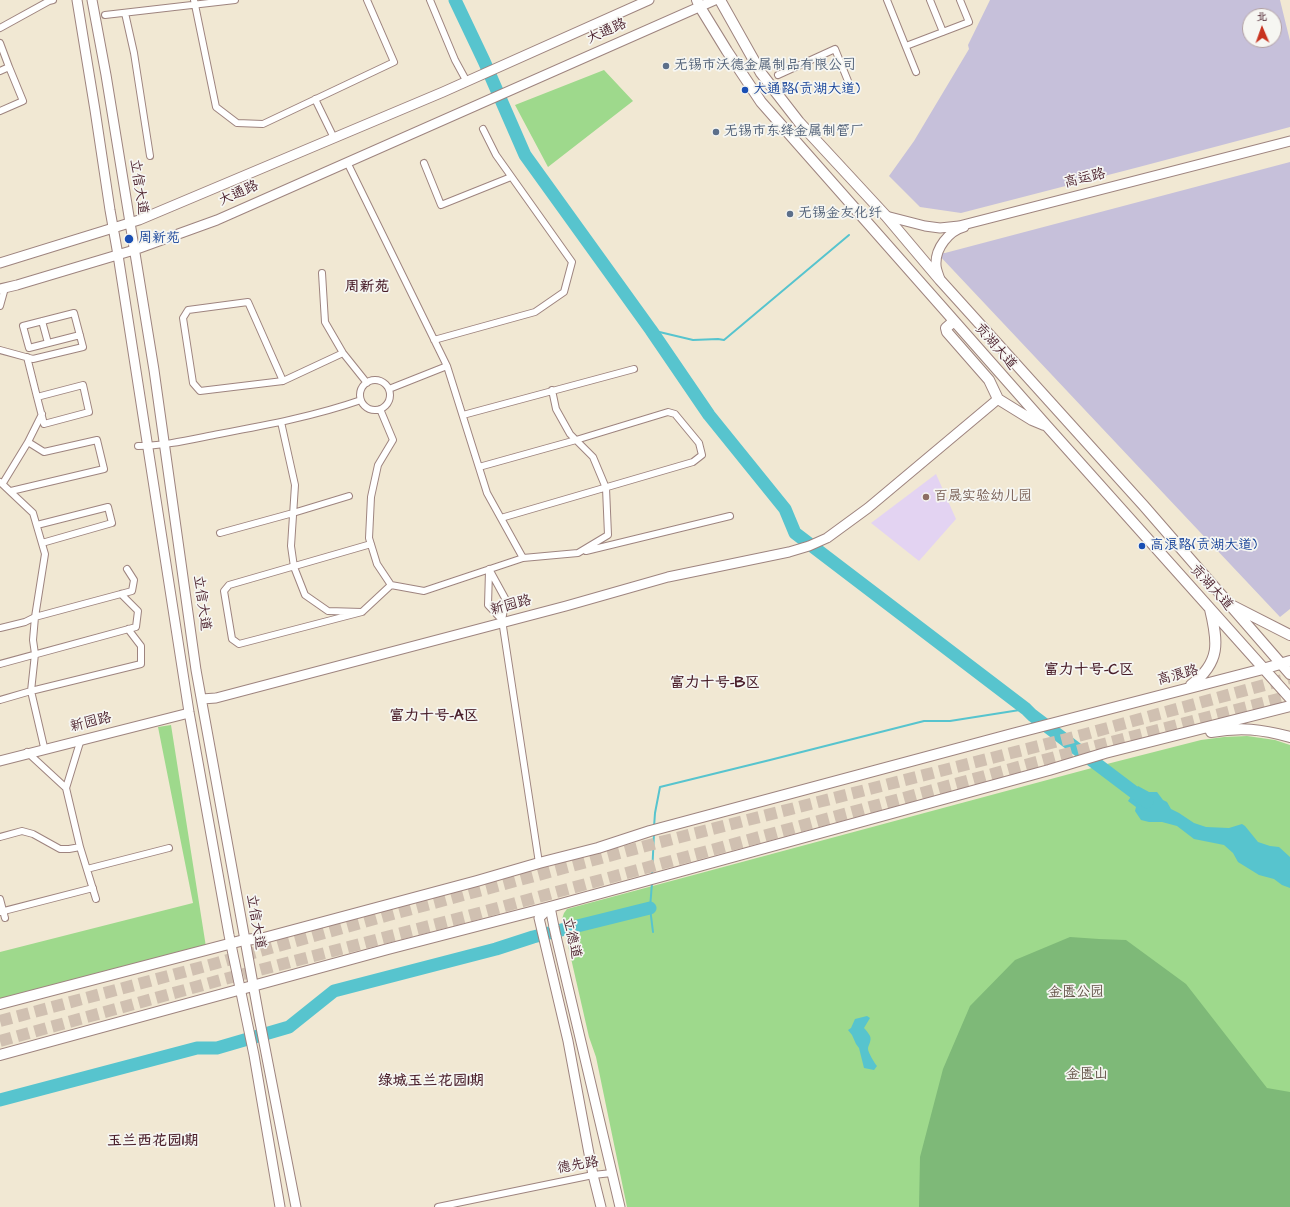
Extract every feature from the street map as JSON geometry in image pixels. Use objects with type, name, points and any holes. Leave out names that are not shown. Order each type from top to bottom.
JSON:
[{"type":"main road","name":"贡湖大道","points":[[720,0],[761,73],[799,122],[886,216],[940,280],[1228,603],[1285,662],[1290,674]]},
{"type":"main road","name":"贡湖大道","points":[[699,3],[727,51],[762,102],[1046,425],[1290,698]]},
{"type":"main road","points":[[954,321],[946,328],[947,332],[989,380],[998,398],[1032,420],[1046,425]]},
{"type":"main road","points":[[1228,603],[1290,635]]},
{"type":"main road","points":[[1188,688],[1200,678],[1213,659],[1216,635],[1209,607]]},
{"type":"main road","name":"高浪路","points":[[0,1004],[244,940],[264,938],[598,848],[654,830],[1285,662]]},
{"type":"main road","points":[[0,1055],[388,949],[550,907],[1049,770],[1105,753],[1290,706]]},
{"type":"main road","points":[[1179,734],[1202,734],[1234,728],[1254,729],[1290,737]]},
{"type":"street","points":[[0,28],[53,0]]},
{"type":"street","name":"立信大道","points":[[76,0],[118,255],[189,712],[231,944],[254,1055],[280,1207]]},
{"type":"street","name":"立信大道","points":[[92,0],[106,75],[154,370],[196,670],[258,1017],[296,1207]]},
{"type":"street","points":[[105,15],[195,2],[235,0]]},
{"type":"street","points":[[195,2],[216,107],[237,122],[264,124],[394,62],[367,0]]},
{"type":"street","points":[[430,0],[455,60],[470,81]]},
{"type":"street","name":"大通路","points":[[0,263],[130,223],[470,81],[649,0]]},
{"type":"street","name":"大通路","points":[[3,288],[134,250],[217,220],[510,90],[699,3],[715,0]]},
{"type":"street","points":[[887,0],[916,72]]},
{"type":"street","points":[[930,0],[942,32]]},
{"type":"street","points":[[906,46],[969,22],[960,0]]},
{"type":"street","points":[[125,13],[134,53],[150,156]]},
{"type":"street","points":[[0,43],[8,67],[23,101],[0,111]]},
{"type":"street","points":[[778,75],[835,49],[850,86]]},
{"type":"street","points":[[0,71],[8,67]]},
{"type":"street","points":[[315,99],[334,138]]},
{"type":"street","points":[[434,340],[535,312],[564,292],[572,262],[496,155],[483,129]]},
{"type":"street","name":"高运路","points":[[886,216],[925,226],[940,228],[959,226],[1290,143]]},
{"type":"street","name":"高运路","points":[[940,280],[936,265],[937,253],[944,240],[958,229],[1290,143]]},
{"type":"street","points":[[346,162],[447,366],[487,493],[523,558]]},
{"type":"street","points":[[424,163],[441,205],[511,176]]},
{"type":"street","points":[[322,273],[325,322],[343,353],[367,382]]},
{"type":"street","points":[[0,306],[3,288]]},
{"type":"street","points":[[283,381],[248,302],[188,310],[183,318],[184,325],[193,383],[200,391],[283,381],[343,353]]},
{"type":"street","points":[[0,350],[33,359],[83,347],[80,335],[74,313],[24,326],[29,348],[80,335]]},
{"type":"street","points":[[42,321],[48,343]]},
{"type":"street","points":[[27,358],[37,397],[42,414],[44,424],[89,412],[82,385],[37,397]]},
{"type":"street","points":[[389,389],[447,366]]},
{"type":"street","points":[[463,415],[634,369]]},
{"type":"street","points":[[377,380],[382,382],[389,389],[390,399],[388,404],[380,410],[371,410],[367,408],[361,400],[361,391],[367,382],[377,380]]},
{"type":"street","points":[[552,390],[556,409],[570,434],[594,457],[606,488],[608,535],[578,553]]},
{"type":"street","name":"新园路","points":[[201,697],[216,698],[503,622],[668,575],[789,551],[826,537],[998,398]]},
{"type":"street","points":[[138,446],[164,444],[281,422],[330,411],[361,400]]},
{"type":"street","points":[[380,410],[393,440],[378,465],[371,497],[369,538],[377,564],[391,585],[424,591],[523,558],[578,553],[730,516]]},
{"type":"street","points":[[479,467],[668,412],[675,414],[699,443],[702,455],[693,462],[501,518]]},
{"type":"street","points":[[42,414],[28,442],[1,483],[33,513],[45,554],[35,617],[33,640],[35,654],[31,691],[44,747]]},
{"type":"street","points":[[281,422],[295,485],[291,546],[294,567],[305,595],[328,611],[362,612]]},
{"type":"street","points":[[10,491],[104,469],[97,440],[44,452],[28,442]]},
{"type":"street","points":[[220,533],[348,496]]},
{"type":"street","points":[[37,525],[108,507],[112,523],[42,543]]},
{"type":"street","points":[[371,544],[229,585],[224,591],[232,639],[239,644],[362,612],[391,585]]},
{"type":"street","points":[[0,628],[132,591],[134,580],[128,569]]},
{"type":"street","points":[[489,569],[488,605],[503,622]]},
{"type":"street","points":[[489,569],[506,600],[503,622],[539,863]]},
{"type":"street","points":[[0,664],[136,627],[138,611],[121,594]]},
{"type":"street","points":[[0,700],[141,664],[140,646],[128,630]]},
{"type":"street","name":"新园路","points":[[0,760],[189,712]]},
{"type":"street","points":[[81,739],[66,788],[80,847],[96,899]]},
{"type":"street","name":"新园路","points":[[28,753],[44,747],[81,739]]},
{"type":"street","points":[[28,753],[66,788]]},
{"type":"street","points":[[0,837],[22,831],[33,834],[60,849],[80,847]]},
{"type":"street","points":[[87,869],[169,848]]},
{"type":"street","points":[[0,899],[3,914],[93,888]]},
{"type":"street","name":"立德道","points":[[550,907],[620,1207]]},
{"type":"street","name":"立德道","points":[[550,907],[539,918],[568,1041],[601,1207]]},
{"type":"street","name":"德先路","points":[[438,1207],[612,1173]]},
{"type":"street","name":"德先路","points":[[455,1207],[594,1176]]},
{"type":"shaded area","points":[[990,0],[1280,0],[1282,8],[1242,8],[1242,48],[1282,48],[1282,8],[1290,41],[1290,127],[961,213],[920,207],[889,176],[914,141],[969,49],[968,45]]},
{"type":"shaded area","points":[[1290,162],[1290,609],[1280,617],[937,253],[945,253]]},
{"type":"shaded area","name":"百晟实验幼儿园","points":[[936,474],[956,519],[919,561],[871,523]]},
{"type":"green space","points":[[604,70],[633,101],[548,167],[515,105]]},
{"type":"green space","points":[[171,725],[206,947],[0,1002],[0,952],[193,903],[158,727]]},
{"type":"green space","name":"金匮公园","points":[[1247,736],[1275,740],[1290,745],[1290,1207],[627,1207],[596,1057],[589,1037],[562,919],[567,909],[1201,740]]},
{"type":"green space","name":"金匮山","points":[[1070,937],[1126,940],[1186,984],[1267,1088],[1290,1092],[1290,1207],[919,1207],[920,1157],[943,1069],[970,1006],[1015,960]]},
{"type":"water","points":[[1138,786],[1149,792],[1157,792],[1163,800],[1167,802],[1171,809],[1194,823],[1206,827],[1229,828],[1242,824],[1258,842],[1279,847],[1290,857],[1290,888],[1282,885],[1274,879],[1259,875],[1238,862],[1233,853],[1224,845],[1194,839],[1177,826],[1162,822],[1149,822],[1141,820],[1135,811],[1136,807],[1128,801]]},
{"type":"water","points":[[867,1016],[870,1018],[864,1028],[869,1034],[870,1038],[868,1049],[869,1053],[877,1066],[874,1070],[864,1068],[859,1048],[848,1030],[851,1028],[855,1019]]},
{"type":"waterway","points":[[455,0],[484,61],[525,155],[651,330],[709,415],[785,509],[795,533],[1147,802]]},
{"type":"waterway","points":[[651,330],[693,340],[724,340],[849,235]]},
{"type":"waterway","points":[[654,827],[660,787],[924,721],[950,721],[1026,709]]},
{"type":"waterway","points":[[652,875],[654,833]]},
{"type":"waterway","points":[[652,883],[650,908],[653,932]]},
{"type":"waterway","points":[[0,1100],[197,1048],[217,1048],[289,1027],[334,991],[496,949],[533,937],[650,908]]},
{"type":"tunnel","points":[[0,1021],[657,843],[1082,735],[1290,678]]},
{"type":"tunnel","points":[[0,1041],[221,980],[468,916],[1092,747],[1290,696]]},
{"type":"place","name":"无锡市沃德金属制品有限公司","points":[[666,66]]},
{"type":"place","name":"大通路(贡湖大道)","points":[[745,90]]},
{"type":"place","name":"无锡市东绛金属制管厂","points":[[716,132]]},
{"type":"place","name":"无锡金友化纤","points":[[790,214]]},
{"type":"place","name":"周新苑","points":[[129,239]]},
{"type":"place","name":"百晟实验幼儿园","points":[[926,497]]},
{"type":"place","name":"高浪路(贡湖大道)","points":[[1142,546]]},
{"type":"district","name":"周新苑","points":[[367,288]]},
{"type":"district","name":"富力十号-C区","points":[[1089,671]]},
{"type":"district","name":"富力十号-B区","points":[[715,684]]},
{"type":"district","name":"富力十号-A区","points":[[434,717]]},
{"type":"district","name":"绿城玉兰花园1期","points":[[431,1082]]},
{"type":"district","name":"玉兰西花园1期","points":[[153,1142]]}]
